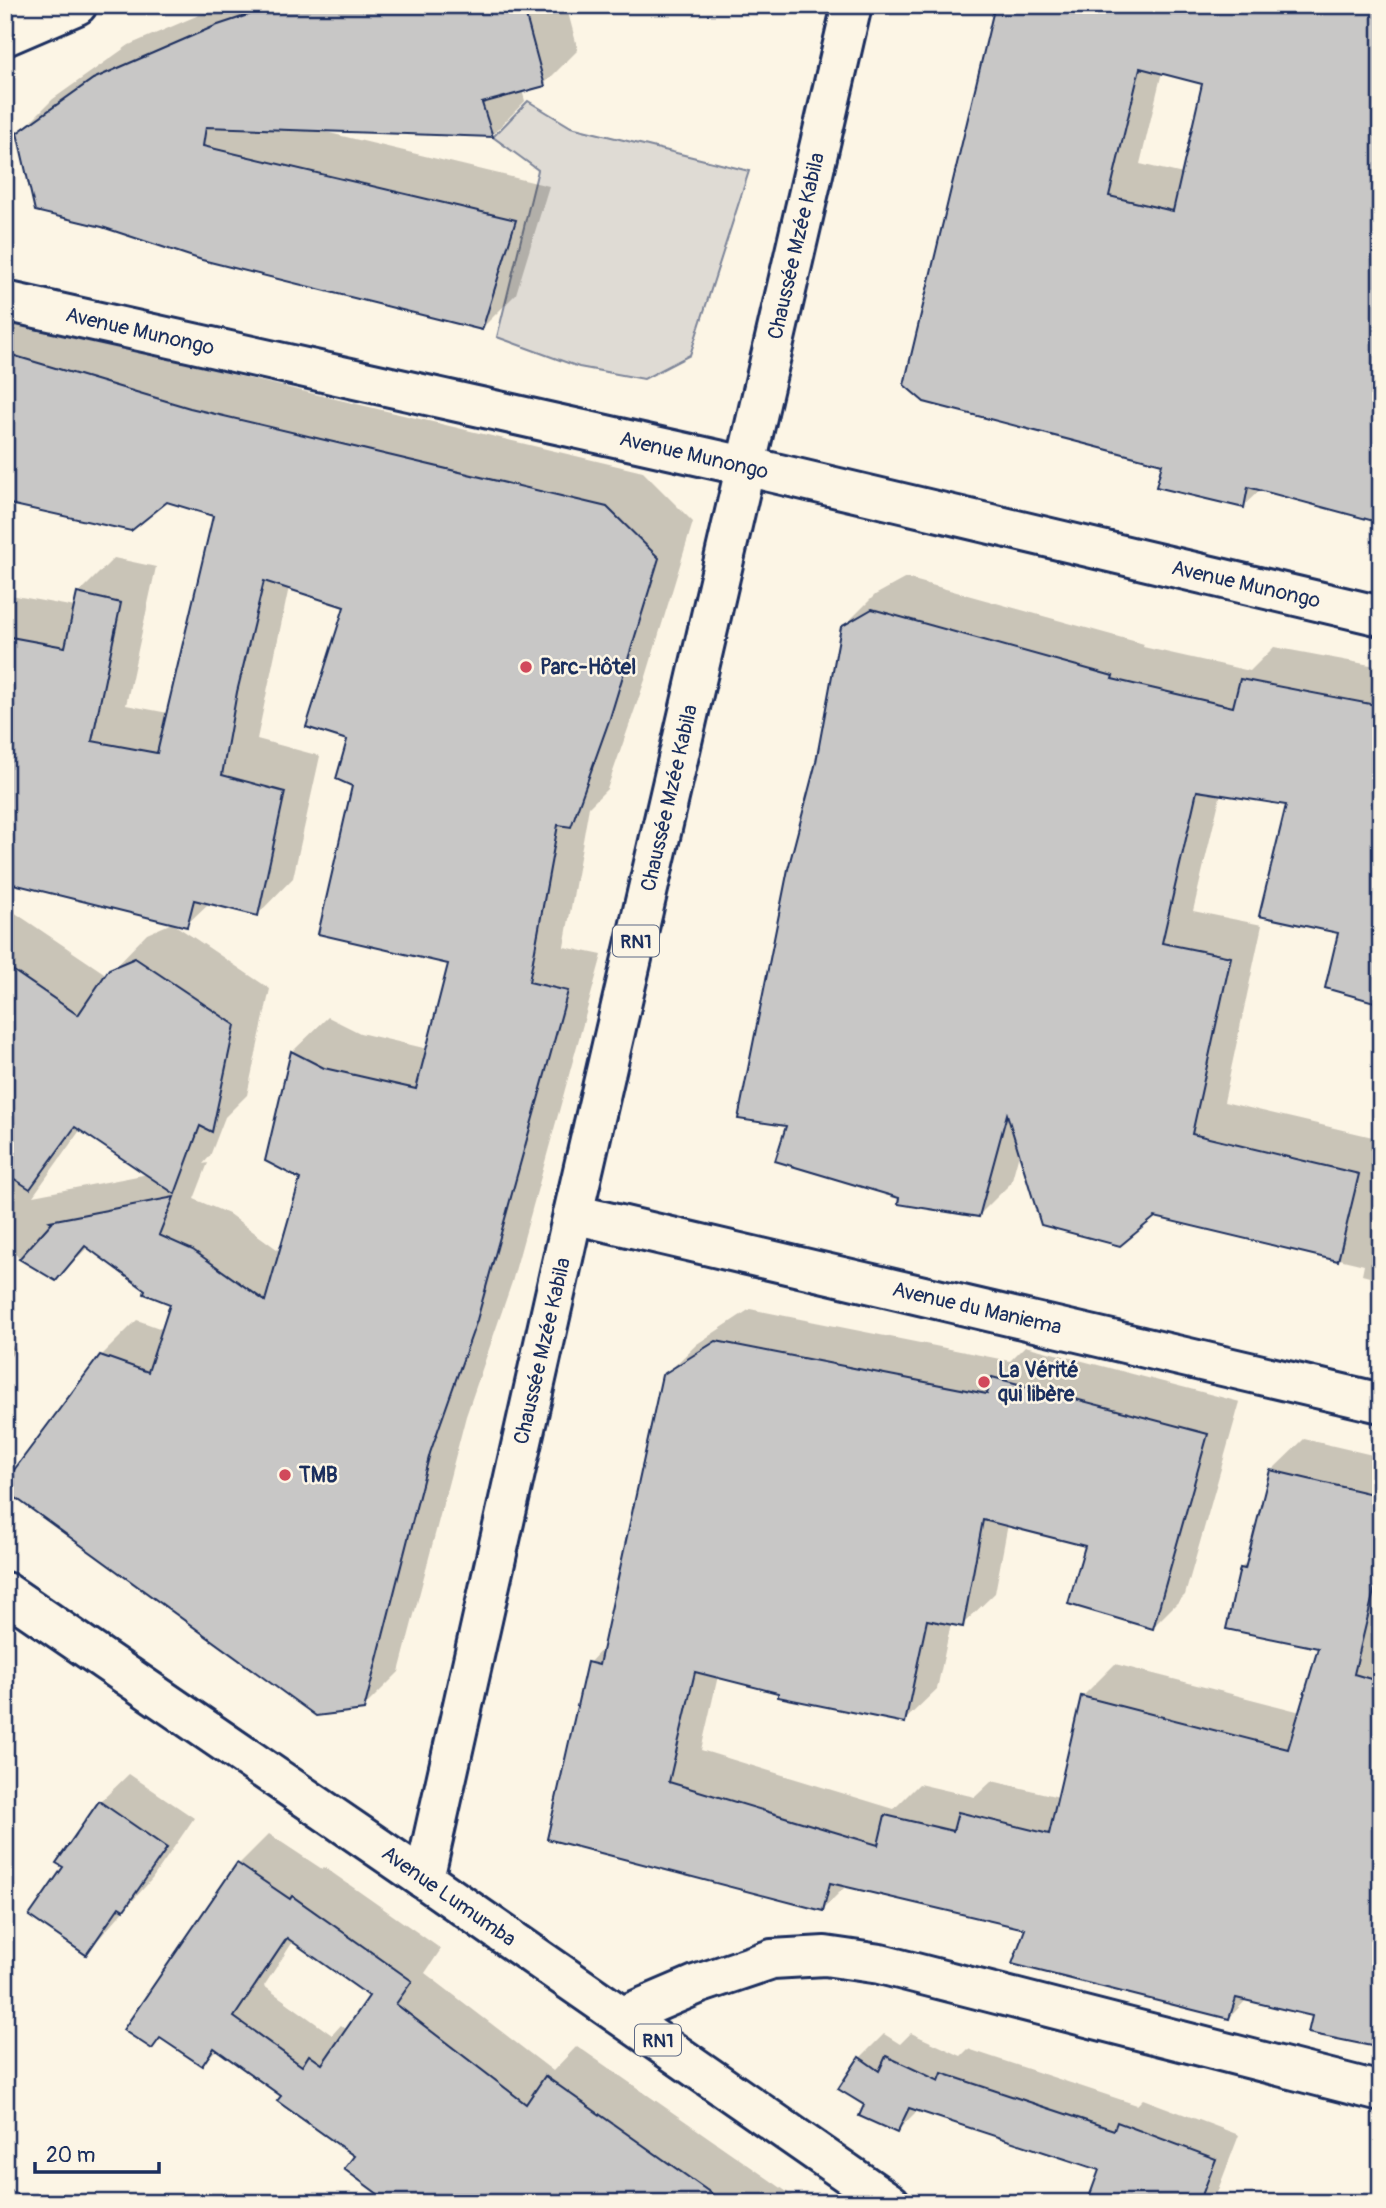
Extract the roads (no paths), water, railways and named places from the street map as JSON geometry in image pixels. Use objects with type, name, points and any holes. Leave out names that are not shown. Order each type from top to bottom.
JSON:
[{"type":"main road","points":[[5,36],[77,5]]},
{"type":"main road","name":"Chaussée Mzée Kabila","points":[[424,1879],[573,1214],[852,5]]},
{"type":"main road","name":"Avenue Munongo","points":[[5,301],[745,466],[1381,616]]},
{"type":"main road","name":"Avenue du Maniema","points":[[573,1214],[1381,1403]]},
{"type":"main road","name":"Avenue Lumumba","points":[[5,1592],[623,2016],[890,2203]]},
{"type":"main road","points":[[623,2016],[698,1984],[772,1959],[825,1956],[880,1964],[1381,2092]]},
{"type":"place","name":"Parc-Hôtel","points":[[526,667]]},
{"type":"place","name":"La Vérité qui libère","points":[[984,1382]]},
{"type":"place","name":"TMB","points":[[285,1475]]}]
